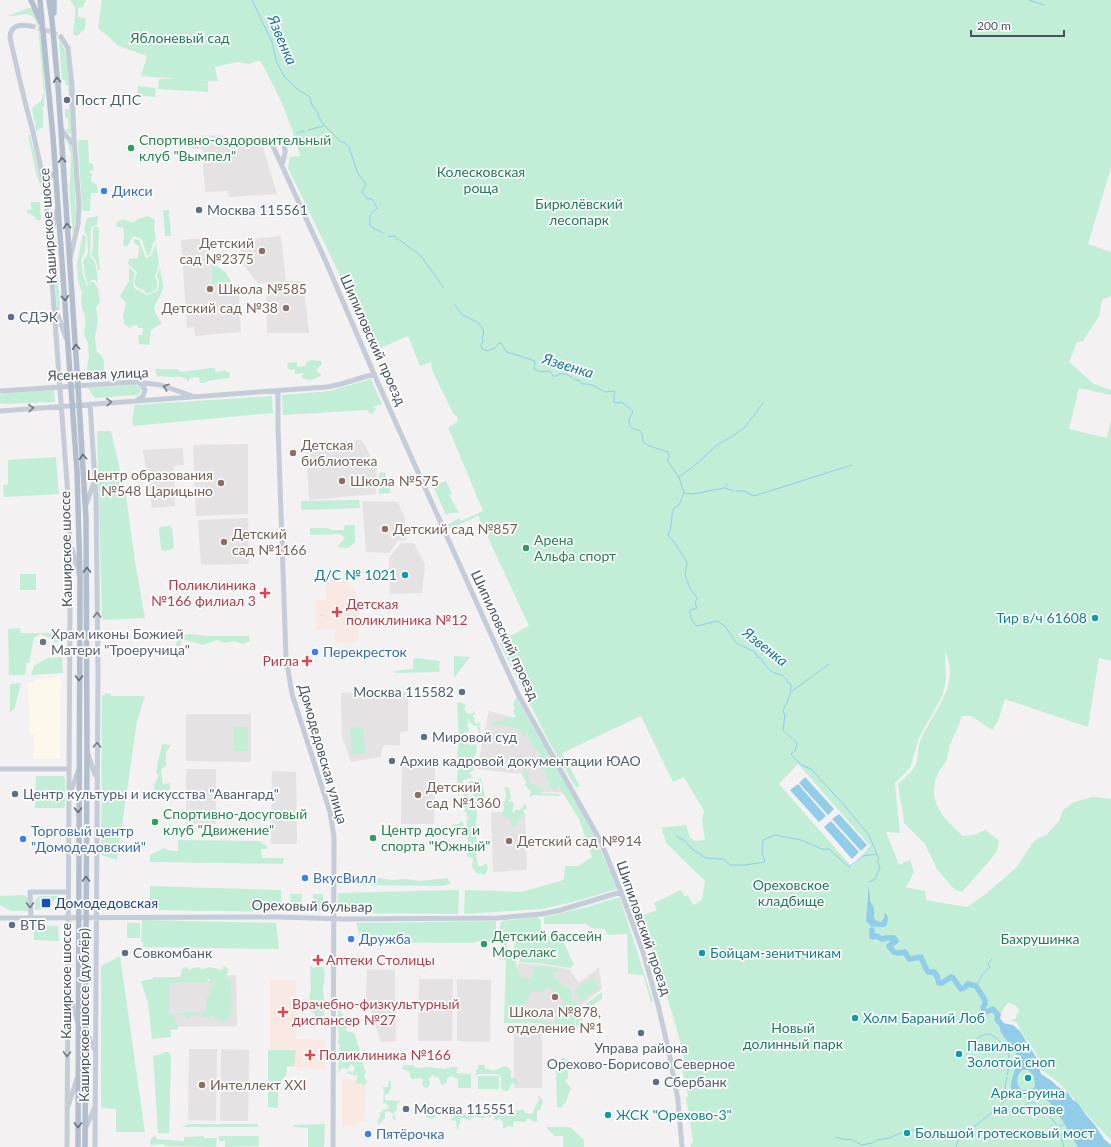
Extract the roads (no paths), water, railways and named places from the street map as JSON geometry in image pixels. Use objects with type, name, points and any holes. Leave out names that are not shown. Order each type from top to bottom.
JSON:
[{"type":"main road","points":[[31,0],[44,32]]},
{"type":"main road","name":"Каширское шоссе","points":[[40,0],[56,172],[77,471],[80,576],[78,771],[78,1147]]},
{"type":"main road","name":"Каширское шоссе","points":[[48,0],[53,31],[60,121],[80,404],[85,510],[87,749],[85,1147]]},
{"type":"main road","points":[[53,31],[54,0]]},
{"type":"main road","name":"Каширское шоссе (дублёр)","points":[[31,26],[16,26],[11,31],[10,37],[43,179],[46,200],[66,459],[70,542],[66,1147]]},
{"type":"main road","points":[[61,37],[67,45],[73,90],[74,148],[79,211],[70,264]]},
{"type":"main road","points":[[60,121],[62,131],[72,142],[74,148]]},
{"type":"main road","name":"Шипиловский проезд","points":[[282,164],[286,150],[282,139],[274,139],[271,142],[326,262],[374,374],[508,673],[519,696],[601,842],[621,892],[648,970],[662,1019],[678,1100],[682,1147]]},
{"type":"main road","points":[[43,179],[50,178],[56,172]]},
{"type":"main road","points":[[49,243],[58,206]]},
{"type":"main road","points":[[54,303],[68,343]]},
{"type":"main road","name":"Ясеневая улица","points":[[0,411],[327,387],[374,374]]},
{"type":"main road","points":[[136,382],[142,385],[145,390],[143,396],[136,400]]},
{"type":"main road","name":"Ясеневая улица","points":[[1,392],[136,382],[161,385],[195,397]]},
{"type":"main road","name":"Домодедовская улица","points":[[278,391],[286,657],[292,694],[332,824],[334,852],[332,1147]]},
{"type":"main road","name":"Каширское шоссе (дублёр)","points":[[90,404],[95,480],[98,669],[96,784],[96,1147]]},
{"type":"main road","points":[[0,408],[7,410]]},
{"type":"main road","points":[[85,510],[88,497],[95,480]]},
{"type":"main road","points":[[70,542],[80,576]]},
{"type":"main road","points":[[87,749],[96,784]]},
{"type":"main road","points":[[0,768],[68,769]]},
{"type":"main road","points":[[69,800],[78,771]]},
{"type":"main road","points":[[30,918],[30,892],[68,892]]},
{"type":"main road","name":"Ореховый бульвар","points":[[0,918],[334,919],[507,917],[561,910],[621,892]]},
{"type":"main road","points":[[67,987],[73,1011],[79,1025]]},
{"type":"main road","points":[[85,1031],[96,1051]]},
{"type":"main road","points":[[66,1108],[78,1075]]},
{"type":"main road","points":[[85,1129],[96,1104]]},
{"type":"water","points":[[805,777],[834,809],[828,815],[799,783]]},
{"type":"water","points":[[798,784],[826,816],[819,822],[790,790]]},
{"type":"water","points":[[839,814],[867,845],[861,851],[832,819]]},
{"type":"water","points":[[831,821],[859,852],[852,859],[824,827]]},
{"type":"water","points":[[869,882],[870,901],[874,908],[875,920],[881,922],[884,918],[885,912],[888,917],[887,925],[884,927],[872,927],[866,921]]},
{"type":"water","points":[[1002,1023],[1013,1025],[1020,1031],[1036,1057],[1041,1074],[1068,1093],[1073,1100],[1077,1102],[1104,1139],[1111,1145],[1111,1147],[1078,1147],[1056,1111],[1046,1100],[1038,1096],[1016,1095],[1012,1093],[1011,1085],[1017,1058],[1015,1050],[1001,1033],[1000,1025]],"holes":[[[1022,1070],[1028,1070],[1034,1076],[1035,1086],[1031,1090],[1022,1090],[1017,1083],[1018,1075]]]},
{"type":"waterway","name":"Язвенка","points":[[252,0],[272,42],[277,63],[284,76],[296,88],[310,97],[312,105],[324,125],[340,141],[349,147],[358,174],[366,184],[362,192],[367,198],[373,200],[377,208],[370,215],[370,226],[383,233]]},
{"type":"waterway","points":[[1029,0],[1044,5]]},
{"type":"waterway","points":[[308,130],[323,126]]},
{"type":"waterway","points":[[297,133],[304,131]]},
{"type":"waterway","name":"Язвенка","points":[[388,237],[394,236],[421,256],[444,288]]},
{"type":"waterway","name":"Язвенка","points":[[455,305],[462,314],[478,323],[482,328],[482,349],[488,351],[494,349],[499,343],[501,343],[507,352],[535,361],[534,369],[541,372],[550,371],[553,376],[566,374],[576,380],[579,380],[582,384],[597,387],[605,392],[614,391],[614,402],[622,402],[633,411],[629,424],[632,428],[641,432],[644,443],[668,452],[669,458],[667,460],[679,477],[684,493],[679,505],[674,508],[668,535],[687,562],[685,576],[690,588],[697,598],[695,603],[697,608],[690,610],[692,619],[697,626],[717,621],[725,626],[736,643],[755,652],[758,658],[761,658],[770,670],[783,676],[787,682],[791,684],[790,695],[783,711],[785,715],[783,730],[797,743],[795,751],[791,754],[801,765],[811,769],[869,835],[879,859],[877,861],[880,867],[875,879],[869,882]]},
{"type":"waterway","points":[[679,477],[694,466],[716,446],[745,427],[763,403]]},
{"type":"waterway","points":[[736,491],[744,491],[754,496],[852,465]]},
{"type":"waterway","points":[[685,493],[693,494],[724,488],[727,484]]},
{"type":"waterway","points":[[725,488],[734,491]]},
{"type":"waterway","points":[[792,691],[829,664]]},
{"type":"waterway","points":[[676,836],[685,841],[692,849],[706,858],[723,859],[730,865],[745,865],[765,862],[762,853],[763,840],[775,835],[801,840],[822,849],[829,849],[849,867],[863,856],[876,854]]},
{"type":"waterway","name":"Язвенка","points":[[872,930],[872,937],[877,936],[882,939],[894,938],[896,941],[889,946],[896,953],[905,952],[909,959],[921,957],[928,972],[934,972],[939,983],[942,983],[951,977],[961,989],[968,984],[976,986],[985,1000],[983,1007],[984,1012],[993,1009],[998,1015],[997,1019],[1005,1029]]},
{"type":"waterway","points":[[976,986],[982,975],[990,967],[988,964],[992,959]]},
{"type":"waterway","points":[[979,1047],[974,1044],[976,1039],[985,1034],[991,1035],[1000,1042],[1009,1055],[1007,1075]]},
{"type":"waterway","points":[[1010,1049],[1014,1047]]},
{"type":"waterway","points":[[1007,1077],[1005,1090],[1007,1097]]},
{"type":"waterway","points":[[835,1137],[847,1140],[851,1139],[862,1145],[913,1130],[927,1133],[933,1132],[944,1135],[960,1134],[967,1132],[998,1108],[1013,1093]]},
{"type":"waterway","points":[[1014,1113],[1028,1103],[1035,1103]]},
{"type":"waterway","points":[[1046,1111],[1058,1127],[1064,1147]]},
{"type":"waterway","points":[[1052,1125],[1055,1129],[1064,1124]]},
{"type":"waterway","points":[[956,1147],[960,1134]]},
{"type":"tunnel","points":[[31,26],[52,32],[61,37]]},
{"type":"place","name":"Пост ДПС","points":[[67,100]]},
{"type":"place","name":"Спортивно-оздоровительный клуб \"Вымпел\"","points":[[131,148]]},
{"type":"place","name":"Дикси","points":[[104,191]]},
{"type":"place","name":"Москва 115561","points":[[199,210]]},
{"type":"place","name":"Детский сад №2375","points":[[262,251]]},
{"type":"place","name":"Школа №585","points":[[210,289]]},
{"type":"place","name":"Детский сад №38","points":[[286,308]]},
{"type":"place","name":"СДЭК","points":[[11,317]]},
{"type":"place","name":"Детская библиотека","points":[[293,453]]},
{"type":"place","name":"Школа №575","points":[[342,481]]},
{"type":"place","name":"Центр образования №548 Царицыно","points":[[221,483]]},
{"type":"place","name":"Детский сад №857","points":[[385,529]]},
{"type":"place","name":"Детский сад №1166","points":[[224,542]]},
{"type":"place","name":"Арена Альфа спорт","points":[[526,548]]},
{"type":"place","name":"Д/C № 1021","points":[[405,575]]},
{"type":"place","name":"Поликлиника №166 филиал 3","points":[[265,593]]},
{"type":"place","name":"Детская поликлиника №12","points":[[337,612]]},
{"type":"place","name":"Тир в/ч 61608","points":[[1095,618]]},
{"type":"place","name":"Храм иконы Божией Матери \"Троeручица\"","points":[[43,642]]},
{"type":"place","name":"Перекресток","points":[[315,652]]},
{"type":"place","name":"Ригла","points":[[307,661]]},
{"type":"place","name":"Москва 115582","points":[[462,692]]},
{"type":"place","name":"Мировой суд","points":[[424,737]]},
{"type":"place","name":"Архив кадровой документации ЮАО","points":[[392,761]]},
{"type":"place","name":"Центр культуры и искусства \"Авангард\"","points":[[15,794]]},
{"type":"place","name":"Детский сад №1360","points":[[418,795]]},
{"type":"place","name":"Спортивно-досуговый клуб \"Движение\"","points":[[155,822]]},
{"type":"place","name":"Центр досуга и спорта \"Южный\"","points":[[373,838]]},
{"type":"place","name":"Торговый центр \"Домодедовский\"","points":[[23,839]]},
{"type":"place","name":"Детский сад №914","points":[[509,841]]},
{"type":"place","name":"ВкусВилл","points":[[305,878]]},
{"type":"place","name":"Домодедовская","points":[[46,903]]},
{"type":"place","name":"ВТБ","points":[[12,925]]},
{"type":"place","name":"Дружба","points":[[351,939]]},
{"type":"place","name":"Детский бассейн Морелакс","points":[[484,944]]},
{"type":"place","name":"Совкомбанк","points":[[125,953]]},
{"type":"place","name":"Бойцам-зенитчикам","points":[[702,953]]},
{"type":"place","name":"Аптеки Столицы","points":[[318,960]]},
{"type":"place","name":"Школа №878, отделение №1","points":[[555,997]]},
{"type":"place","name":"Врачебно-физкультурный диспансер №27","points":[[283,1012]]},
{"type":"place","name":"Холм Бараний Лоб","points":[[855,1018]]},
{"type":"place","name":"Управа района Орехово-Борисово Северное","points":[[641,1033]]},
{"type":"place","name":"Павильон Золотой сноп","points":[[959,1054]]},
{"type":"place","name":"Поликлиника №166","points":[[310,1055]]},
{"type":"place","name":"Арка-руина на острове","points":[[1028,1078]]},
{"type":"place","name":"Сбербанк","points":[[656,1082]]},
{"type":"place","name":"Интеллект XXI","points":[[202,1085]]},
{"type":"place","name":"Москва 115551","points":[[406,1109]]},
{"type":"place","name":"ЖСК \"Орехово-3\"","points":[[608,1115]]},
{"type":"place","name":"Большой гротесковый мост","points":[[907,1133]]},
{"type":"place","name":"Пятёрочка","points":[[368,1134]]},
{"type":"park label","name":"Яблоневый сад","points":[[180,38]]},
{"type":"park label","name":"Колесковская роща","points":[[481,180]]},
{"type":"park label","name":"Бирюлёвский лесопарк","points":[[579,212]]},
{"type":"park label","name":"Ореховское кладбище","points":[[791,894]]},
{"type":"park label","name":"Бахрушинка","points":[[1040,939]]},
{"type":"park label","name":"Новый долинный парк","points":[[793,1036]]}]
